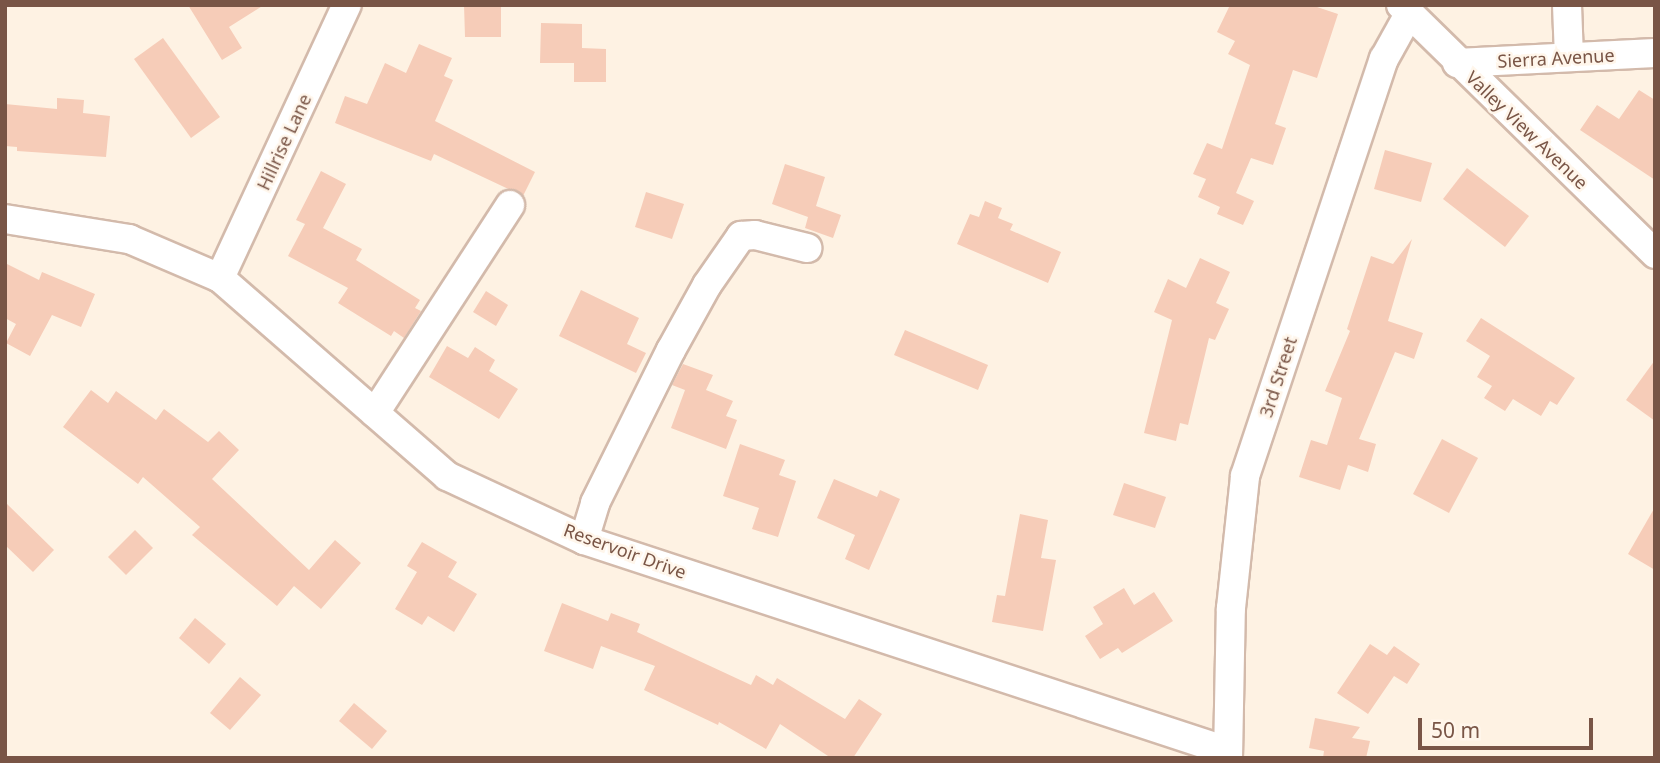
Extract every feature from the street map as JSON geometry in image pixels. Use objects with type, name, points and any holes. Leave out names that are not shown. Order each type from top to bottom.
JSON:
[{"type":"street","name":"Hillrise Lane","points":[[220,278],[347,5]]},
{"type":"street","points":[[1567,5],[1569,58]]},
{"type":"street","name":"Valley View Avenue","points":[[1405,9],[1457,63],[1655,254]]},
{"type":"street","name":"3rd Street","points":[[1228,754],[1231,608],[1245,476],[1384,59],[1405,9]]},
{"type":"street","name":"Sierra Avenue","points":[[1457,63],[1655,53]]},
{"type":"street","points":[[375,413],[510,205]]},
{"type":"street","name":"Reservoir Drive","points":[[5,219],[129,239],[220,278],[447,476],[584,540],[1228,754]]},
{"type":"street","points":[[584,540],[595,503],[671,350],[707,285],[741,236],[755,235],[807,248]]},
{"type":"building","points":[[188,5],[264,5],[229,27],[242,48],[222,60]]},
{"type":"building","points":[[464,5],[501,5],[501,37],[465,37]]},
{"type":"building","points":[[1230,5],[1311,5],[1338,14],[1317,78],[1293,70],[1275,124],[1286,128],[1273,165],[1251,158],[1236,193],[1254,201],[1243,225],[1217,214],[1220,207],[1198,197],[1206,179],[1193,174],[1207,143],[1222,149],[1250,65],[1228,54],[1235,41],[1217,32]]},
{"type":"building","points":[[541,23],[582,24],[582,48],[606,49],[606,82],[574,82],[574,63],[540,63]]},
{"type":"building","points":[[163,38],[220,117],[191,138],[134,59]]},
{"type":"building","points":[[419,44],[452,58],[444,76],[453,80],[435,121],[535,172],[523,196],[434,154],[431,161],[335,123],[345,96],[367,104],[385,63],[406,73]]},
{"type":"building","points":[[1639,90],[1655,100],[1655,180],[1580,130],[1597,105],[1619,119]]},
{"type":"building","points":[[57,98],[84,100],[83,113],[110,116],[106,157],[17,151],[17,147],[5,146],[5,104],[57,109]]},
{"type":"building","points":[[1385,150],[1432,163],[1421,202],[1374,189]]},
{"type":"building","points":[[785,164],[825,177],[816,206],[841,215],[833,238],[805,228],[808,217],[772,204]]},
{"type":"building","points":[[1467,168],[1529,216],[1505,247],[1443,199]]},
{"type":"building","points":[[321,171],[346,184],[323,228],[362,249],[356,260],[420,300],[415,308],[421,311],[404,338],[394,331],[391,336],[338,303],[348,288],[288,256],[305,224],[296,220]]},
{"type":"building","points":[[646,192],[684,204],[672,239],[635,227]]},
{"type":"building","points":[[985,201],[1002,208],[998,218],[1013,224],[1010,230],[1061,252],[1048,283],[957,244],[970,214],[979,217]]},
{"type":"building","points":[[1412,239],[1388,321],[1423,333],[1414,359],[1395,352],[1359,439],[1376,444],[1368,472],[1348,465],[1340,490],[1299,477],[1311,440],[1327,445],[1342,398],[1325,391],[1350,331],[1347,329],[1371,256],[1393,264]]},
{"type":"building","points":[[1200,258],[1230,272],[1216,303],[1229,309],[1215,340],[1209,338],[1188,425],[1180,423],[1176,441],[1144,433],[1172,320],[1154,312],[1168,279],[1186,288]]},
{"type":"building","points":[[5,263],[39,280],[42,272],[95,294],[81,327],[52,315],[30,356],[6,343],[16,324],[5,318]]},
{"type":"building","points":[[581,290],[639,318],[627,344],[646,353],[636,373],[559,336]]},
{"type":"building","points":[[486,291],[508,305],[496,326],[473,312]]},
{"type":"building","points":[[1481,318],[1575,378],[1557,405],[1550,401],[1541,416],[1513,399],[1505,411],[1484,398],[1492,386],[1477,377],[1490,356],[1466,341]]},
{"type":"building","points":[[905,330],[988,365],[978,390],[894,355]]},
{"type":"building","points":[[447,346],[468,358],[475,347],[495,360],[489,371],[518,389],[499,419],[429,377]]},
{"type":"building","points":[[1655,360],[1655,421],[1626,400]]},
{"type":"building","points":[[683,364],[713,375],[706,390],[733,401],[726,416],[737,420],[726,449],[671,428],[685,390],[672,385]]},
{"type":"building","points":[[91,390],[108,403],[116,391],[156,420],[164,409],[208,442],[219,431],[239,450],[212,479],[309,570],[335,540],[361,563],[321,609],[294,586],[277,606],[192,535],[200,527],[143,477],[138,484],[63,427]]},
{"type":"building","points":[[1442,439],[1478,458],[1449,513],[1413,494]]},
{"type":"building","points":[[740,444],[785,460],[779,475],[796,481],[778,537],[752,529],[759,508],[723,496]]},
{"type":"building","points":[[834,479],[877,497],[880,490],[900,499],[869,570],[845,559],[855,535],[817,518]]},
{"type":"building","points":[[1124,483],[1166,497],[1155,528],[1113,515]]},
{"type":"building","points":[[5,502],[54,550],[33,572],[5,545]]},
{"type":"building","points":[[1655,507],[1655,570],[1628,554]]},
{"type":"building","points":[[1020,514],[1048,520],[1041,558],[1056,560],[1043,631],[992,622],[997,595],[1005,596]]},
{"type":"building","points":[[135,530],[153,548],[126,575],[108,557]]},
{"type":"building","points":[[422,542],[457,562],[448,577],[477,594],[454,632],[428,616],[422,625],[395,609],[417,572],[407,566]]},
{"type":"building","points":[[1124,588],[1134,605],[1154,592],[1173,621],[1122,653],[1118,648],[1100,659],[1085,636],[1103,624],[1093,607]]},
{"type":"building","points":[[562,603],[608,621],[611,613],[640,624],[637,632],[751,685],[756,675],[773,685],[777,678],[845,719],[859,699],[882,714],[853,758],[831,758],[780,724],[766,749],[719,722],[718,725],[644,690],[655,666],[601,646],[593,669],[544,651]]},
{"type":"building","points":[[195,618],[226,644],[209,664],[179,638]]},
{"type":"building","points":[[1370,644],[1387,655],[1394,646],[1420,664],[1407,684],[1394,676],[1368,714],[1337,693]]},
{"type":"building","points":[[240,677],[261,695],[230,730],[210,713]]},
{"type":"building","points":[[354,703],[387,731],[372,749],[339,721]]},
{"type":"building","points":[[1315,718],[1360,727],[1352,738],[1370,741],[1366,758],[1323,758],[1324,751],[1309,748]]}]
